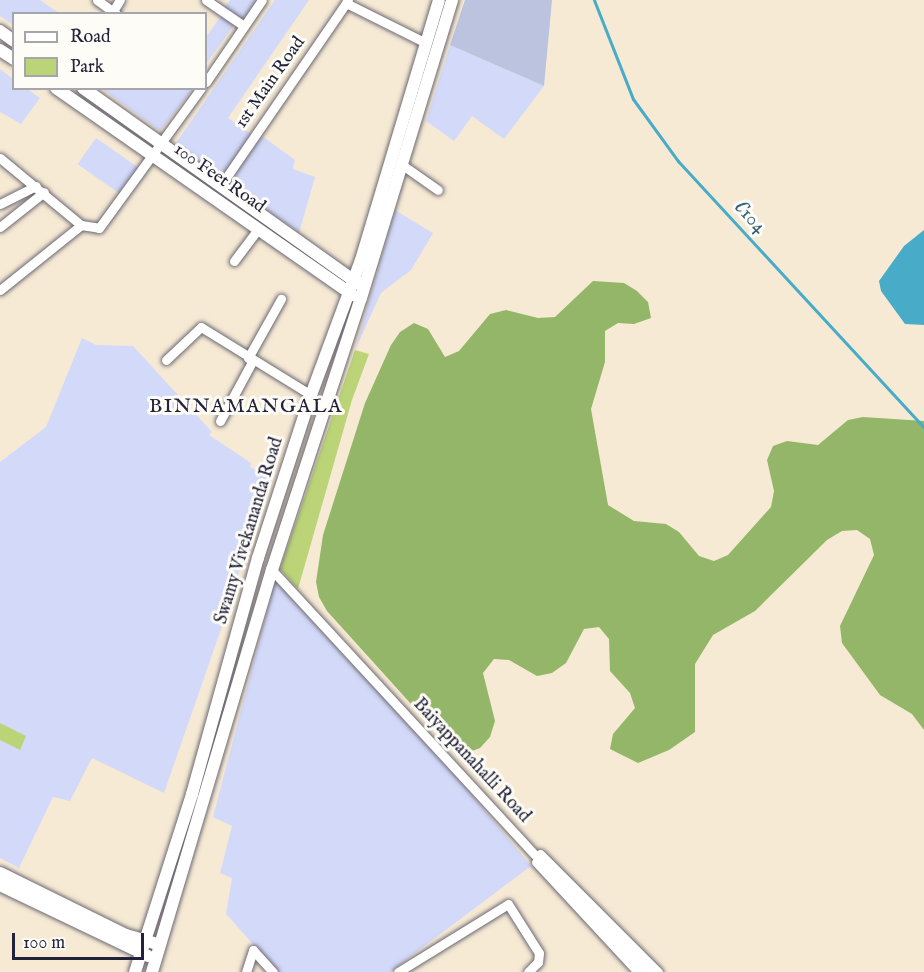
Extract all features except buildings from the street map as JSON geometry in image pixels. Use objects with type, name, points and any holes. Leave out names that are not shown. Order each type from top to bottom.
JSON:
[{"type":"main road","name":"Swamy Vivekananda Road","points":[[359,289],[439,0]]},
{"type":"main road","name":"Swamy Vivekananda Road","points":[[152,972],[272,570],[452,0]]},
{"type":"main road","name":"100 Feet Road","points":[[59,90],[348,293]]},
{"type":"main road","name":"100 Feet Road","points":[[86,90],[221,185],[359,289]]},
{"type":"main road","name":"Swamy Vivekananda Road","points":[[135,972],[147,941],[258,558],[311,395],[348,293],[359,289]]},
{"type":"main road","points":[[0,873],[126,935],[160,945]]},
{"type":"main road","points":[[0,885],[141,954],[156,958]]},
{"type":"street","points":[[97,0],[114,12],[120,0]]},
{"type":"street","points":[[206,0],[244,26]]},
{"type":"street","points":[[207,79],[260,1]]},
{"type":"street","points":[[347,2],[426,43]]},
{"type":"street","name":"1st Main Road","points":[[221,185],[347,2]]},
{"type":"street","points":[[0,158],[81,225],[99,228],[107,222],[200,90]]},
{"type":"street","points":[[401,164],[438,190]]},
{"type":"street","points":[[0,204],[40,189]]},
{"type":"street","points":[[0,227],[40,189]]},
{"type":"street","points":[[0,290],[81,225]]},
{"type":"street","points":[[234,261],[258,229]]},
{"type":"street","points":[[220,421],[281,299]]},
{"type":"street","points":[[166,360],[198,326],[311,395]]},
{"type":"street","name":"Baiyappanahalli Road","points":[[272,570],[555,877],[649,972]]},
{"type":"street","points":[[524,842],[543,874],[638,972]]},
{"type":"street","points":[[524,842],[553,864],[658,972]]},
{"type":"street","points":[[398,972],[508,904],[539,953],[538,962],[528,972]]},
{"type":"street","points":[[246,972],[253,950],[273,972]]},
{"type":"shaded area","points":[[0,0],[40,0],[58,12],[12,12],[12,24],[0,16]]},
{"type":"shaded area","points":[[230,0],[257,2],[242,22],[223,9]]},
{"type":"shaded area","points":[[275,0],[309,0],[228,118],[251,134],[221,178],[174,146]]},
{"type":"shaded area","points":[[465,0],[552,0],[544,86],[450,45]]},
{"type":"shaded area","points":[[221,16],[234,25],[207,63],[207,36]]},
{"type":"shaded area","points":[[450,45],[544,86],[504,139],[472,116],[454,141],[426,121]]},
{"type":"shaded area","points":[[0,69],[12,78],[12,90],[28,90],[40,98],[21,124],[0,112]]},
{"type":"shaded area","points":[[103,90],[192,90],[160,131]]},
{"type":"shaded area","points":[[262,136],[295,160],[293,169],[315,177],[299,233],[228,183]]},
{"type":"shaded area","points":[[96,138],[139,168],[120,194],[78,164]]},
{"type":"shaded area","points":[[395,210],[433,233],[411,270],[381,293],[355,350]]},
{"type":"shaded area","points":[[82,338],[96,345],[133,346],[212,432],[209,435],[251,463],[250,467],[268,475],[227,612],[164,793],[92,758],[70,801],[53,797],[19,868],[0,858],[0,462],[46,427]]},
{"type":"shaded area","points":[[275,581],[449,767],[531,866],[390,972],[278,972],[226,914],[232,878],[220,873],[232,826],[213,817]]},
{"type":"green space","points":[[593,281],[624,283],[637,291],[648,302],[651,318],[634,324],[618,323],[605,331],[605,362],[591,409],[608,505],[634,521],[666,524],[679,532],[699,556],[714,561],[728,555],[771,507],[774,491],[767,460],[773,446],[787,441],[818,445],[848,420],[863,417],[924,421],[924,730],[912,714],[880,695],[842,643],[840,626],[874,555],[870,539],[857,530],[842,531],[827,540],[755,611],[713,635],[695,664],[695,732],[669,750],[638,763],[610,749],[613,734],[635,708],[630,693],[610,671],[609,639],[599,627],[584,629],[566,663],[552,673],[537,676],[509,660],[494,659],[483,673],[495,721],[490,737],[480,748],[464,754],[449,746],[327,611],[319,597],[316,582],[323,535],[365,403],[391,345],[400,332],[414,323],[428,329],[445,357],[459,351],[490,314],[506,310],[538,318],[555,317]]},
{"type":"green space","points":[[355,350],[369,354],[352,400],[298,589],[280,569]]},
{"type":"green space","points":[[0,723],[26,736],[20,750],[0,740]]},
{"type":"water","points":[[924,230],[924,325],[905,324],[881,291],[879,281],[904,246]]},
{"type":"waterway","name":"C104","points":[[594,0],[633,99],[678,161],[924,428]]},
{"type":"district","name":"BINNAMANGALA","points":[[246,406]]}]
